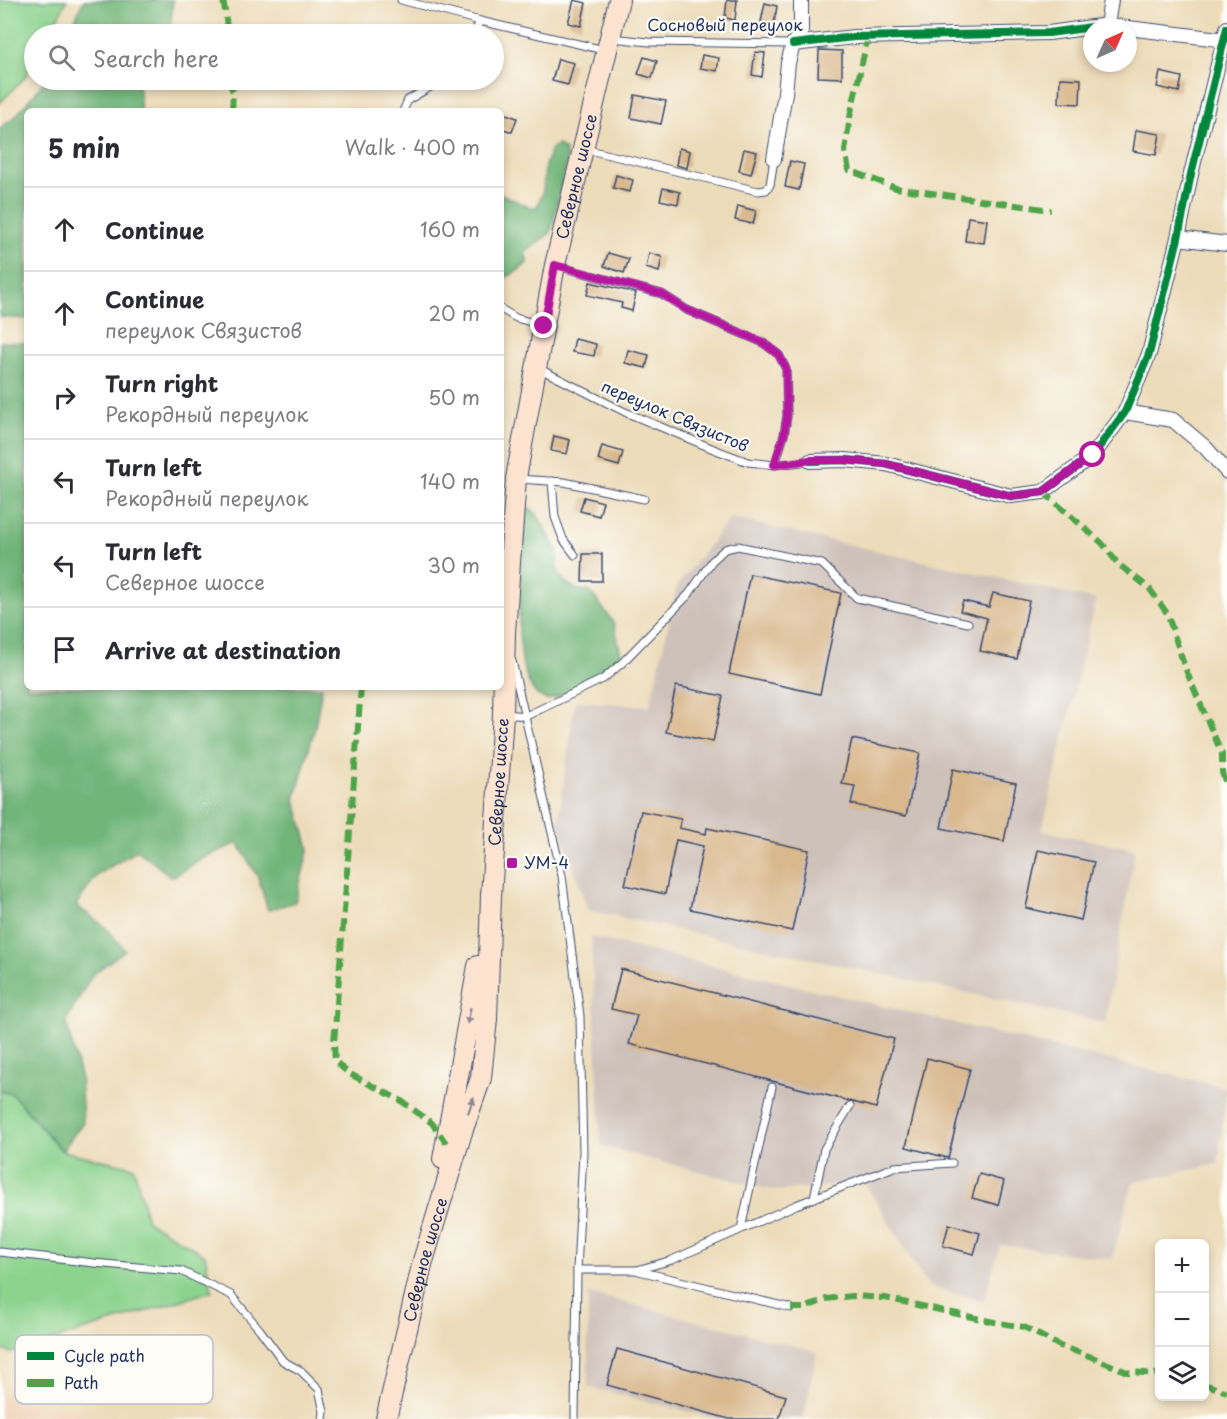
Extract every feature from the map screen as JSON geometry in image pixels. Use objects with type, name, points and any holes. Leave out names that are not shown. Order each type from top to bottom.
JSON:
[{"type":"main road","name":"Северное шоссе","points":[[504,674],[516,478],[555,265],[619,0]]},
{"type":"main road","name":"Северное шоссе","points":[[386,1419],[423,1261],[481,1078],[487,1019],[491,896],[504,690]]},
{"type":"street","points":[[774,159],[788,63],[793,44],[801,32],[801,0]]},
{"type":"street","points":[[1101,18],[1111,0]]},
{"type":"street","name":"Сосновый переулок","points":[[793,44],[854,37],[1049,33],[1083,28]]},
{"type":"street","points":[[810,460],[886,464],[1011,496],[1043,492],[1093,455],[1125,412],[1149,354],[1226,35],[1137,29]]},
{"type":"street","points":[[1178,238],[1227,244]]},
{"type":"street","points":[[1125,412],[1173,420],[1205,447],[1227,472]]},
{"type":"lane","name":"Сосновый переулок","points":[[401,0],[497,24]]},
{"type":"lane","name":"Сосновый переулок","points":[[504,25],[608,44],[625,40],[793,44]]},
{"type":"lane","points":[[404,108],[408,100],[425,90]]},
{"type":"lane","points":[[583,148],[758,191],[766,190],[770,185],[774,159]]},
{"type":"lane","points":[[555,265],[662,294],[687,310],[762,342],[779,355],[786,369],[787,416],[784,435],[774,465]]},
{"type":"lane","points":[[504,311],[516,318],[544,326]]},
{"type":"lane","name":"переулок Связистов","points":[[536,367],[625,412],[748,462],[774,465],[810,460]]},
{"type":"lane","points":[[516,478],[564,482],[644,499]]},
{"type":"lane","points":[[552,481],[555,518],[563,539],[575,555]]},
{"type":"lane","points":[[503,714],[526,716],[603,679],[622,663],[689,594],[712,561],[725,549],[738,546],[822,564],[856,598],[968,623]]},
{"type":"lane","points":[[505,633],[562,876],[580,1016],[583,1152],[577,1270],[575,1419]]},
{"type":"lane","points":[[741,1229],[772,1087]]},
{"type":"lane","points":[[814,1198],[824,1149],[850,1106]]},
{"type":"lane","points":[[577,1270],[637,1270],[672,1260],[814,1198],[894,1167],[952,1163]]},
{"type":"lane","points":[[0,1252],[180,1270],[231,1295],[283,1361],[301,1371],[319,1389],[324,1412],[323,1419]]},
{"type":"lane","points":[[637,1270],[791,1308]]},
{"type":"shaded area","points":[[730,518],[1096,600],[1042,831],[1135,849],[1105,1023],[588,910],[558,822],[575,701],[650,706],[677,586]]},
{"type":"shaded area","points":[[591,937],[1227,1088],[1218,1164],[1133,1182],[1112,1259],[1000,1245],[984,1301],[928,1286],[865,1183],[775,1191],[601,1146]]},
{"type":"shaded area","points":[[588,1293],[817,1352],[803,1419],[717,1419],[588,1387]]},
{"type":"shaded area","points":[[0,1394],[15,1398],[15,1404],[42,1404],[105,1419],[0,1419]]},
{"type":"green space","points":[[0,0],[67,0],[54,24],[24,24],[24,78],[0,103]]},
{"type":"green space","points":[[84,0],[173,0],[171,24],[73,24]]},
{"type":"green space","points":[[38,90],[139,90],[141,108],[24,108],[24,319],[0,317],[0,128],[14,118]]},
{"type":"green space","points":[[558,145],[565,151],[567,161],[551,232],[525,253],[528,262],[525,265],[504,278],[504,195],[529,207],[537,207],[543,192],[545,166],[551,149]]},
{"type":"green space","points":[[0,342],[24,343],[24,690],[321,690],[315,727],[295,799],[309,848],[295,902],[268,910],[258,877],[238,843],[207,856],[172,877],[137,850],[97,875],[76,905],[105,927],[125,950],[92,975],[66,1021],[80,1076],[83,1122],[62,1151],[12,1094],[0,1091]]},
{"type":"green space","points":[[530,509],[536,513],[558,551],[557,570],[565,582],[593,595],[614,623],[621,654],[614,665],[580,686],[546,700],[536,694],[529,683],[523,667],[519,633],[521,517],[526,510]]},
{"type":"green space","points":[[0,1091],[12,1094],[62,1151],[134,1167],[147,1221],[205,1255],[212,1291],[69,1335],[15,1335],[15,1352],[11,1353],[0,1349]]},
{"type":"building","points":[[574,0],[586,3],[581,26],[568,23]]},
{"type":"building","points":[[727,0],[737,0],[735,20],[725,18]]},
{"type":"building","points":[[765,3],[777,6],[774,24],[761,22]]},
{"type":"building","points":[[819,50],[842,51],[842,78],[818,77]]},
{"type":"building","points":[[755,52],[765,53],[762,77],[752,75]]},
{"type":"building","points":[[702,55],[719,58],[717,71],[700,68]]},
{"type":"building","points":[[644,57],[657,61],[652,78],[638,74]]},
{"type":"building","points":[[558,59],[574,63],[568,85],[552,81]]},
{"type":"building","points":[[1160,72],[1182,77],[1179,92],[1157,87]]},
{"type":"building","points":[[1060,78],[1081,79],[1080,104],[1059,103]]},
{"type":"building","points":[[635,95],[666,101],[661,124],[631,118]]},
{"type":"building","points":[[504,113],[517,118],[512,132],[504,129]]},
{"type":"building","points":[[1136,130],[1160,134],[1156,155],[1133,151]]},
{"type":"building","points":[[679,148],[690,151],[687,168],[676,165]]},
{"type":"building","points":[[744,149],[757,152],[751,174],[739,171]]},
{"type":"building","points":[[790,161],[804,164],[799,190],[785,187]]},
{"type":"building","points":[[616,175],[633,180],[630,192],[613,188]]},
{"type":"building","points":[[663,188],[680,192],[678,204],[660,200]]},
{"type":"building","points":[[738,206],[756,211],[753,224],[735,220]]},
{"type":"building","points":[[968,217],[987,220],[984,243],[965,241]]},
{"type":"building","points":[[608,253],[629,259],[624,273],[604,266]]},
{"type":"building","points":[[649,253],[662,257],[659,272],[646,268]]},
{"type":"building","points":[[590,282],[636,293],[632,311],[621,308],[622,303],[587,295]]},
{"type":"building","points":[[575,339],[596,344],[594,356],[572,352]]},
{"type":"building","points":[[628,350],[649,355],[646,368],[625,363]]},
{"type":"building","points":[[554,436],[570,440],[567,454],[551,451]]},
{"type":"building","points":[[602,446],[623,452],[619,466],[598,460]]},
{"type":"building","points":[[584,497],[603,502],[599,516],[580,511]]},
{"type":"building","points":[[583,554],[602,554],[602,581],[582,581]]},
{"type":"building","points":[[750,574],[841,593],[820,694],[729,674]]},
{"type":"building","points":[[993,593],[1029,601],[1017,659],[980,651],[987,618],[960,611],[963,601],[989,607]]},
{"type":"building","points":[[676,686],[723,696],[713,742],[666,732]]},
{"type":"building","points":[[852,739],[920,753],[906,816],[851,804],[855,786],[842,784]]},
{"type":"building","points":[[953,769],[1016,783],[1004,841],[941,828]]},
{"type":"building","points":[[641,811],[681,819],[679,828],[706,834],[707,828],[809,850],[792,931],[690,909],[703,846],[676,840],[665,894],[625,885]]},
{"type":"building","points":[[1038,850],[1094,862],[1081,920],[1026,908]]},
{"type":"building","points":[[621,969],[894,1039],[876,1108],[629,1044],[637,1015],[611,1009]]},
{"type":"building","points":[[927,1058],[970,1069],[948,1158],[906,1147]]},
{"type":"building","points":[[979,1174],[1004,1181],[998,1205],[972,1198]]},
{"type":"building","points":[[949,1224],[980,1233],[974,1254],[943,1246]]},
{"type":"building","points":[[617,1349],[786,1396],[779,1419],[729,1419],[607,1385]]},
{"type":"marked path","points":[[223,0],[226,24]]},
{"type":"marked path","points":[[868,36],[845,151],[849,170],[896,188],[1051,210]]},
{"type":"marked path","points":[[232,90],[232,108]]},
{"type":"marked path","points":[[1043,492],[1102,543],[1118,564],[1149,588],[1167,613],[1185,668],[1222,754],[1222,773],[1227,786]]},
{"type":"marked path","points":[[361,690],[334,1043],[335,1061],[348,1073],[400,1100],[432,1123],[446,1143]]},
{"type":"marked path","points":[[791,1308],[805,1308],[826,1299],[852,1296],[885,1298],[1024,1327],[1060,1346],[1127,1372],[1155,1374]]},
{"type":"marked path","points":[[1209,1386],[1227,1392]]},
{"type":"cycle path","points":[[793,44],[854,37],[1049,33],[1083,28]]},
{"type":"cycle path","points":[[810,461],[844,460],[886,464],[1011,496],[1043,492],[1093,455],[1125,412],[1149,354],[1227,28]]},
{"type":"place","name":"УМ-4","points":[[512,863]]},
{"type":"route","points":[[544,326],[555,265],[662,294],[687,310],[762,342],[779,355],[786,369],[787,416],[784,435],[774,465],[810,460],[886,464],[1011,496],[1043,492],[1093,455]]}]
